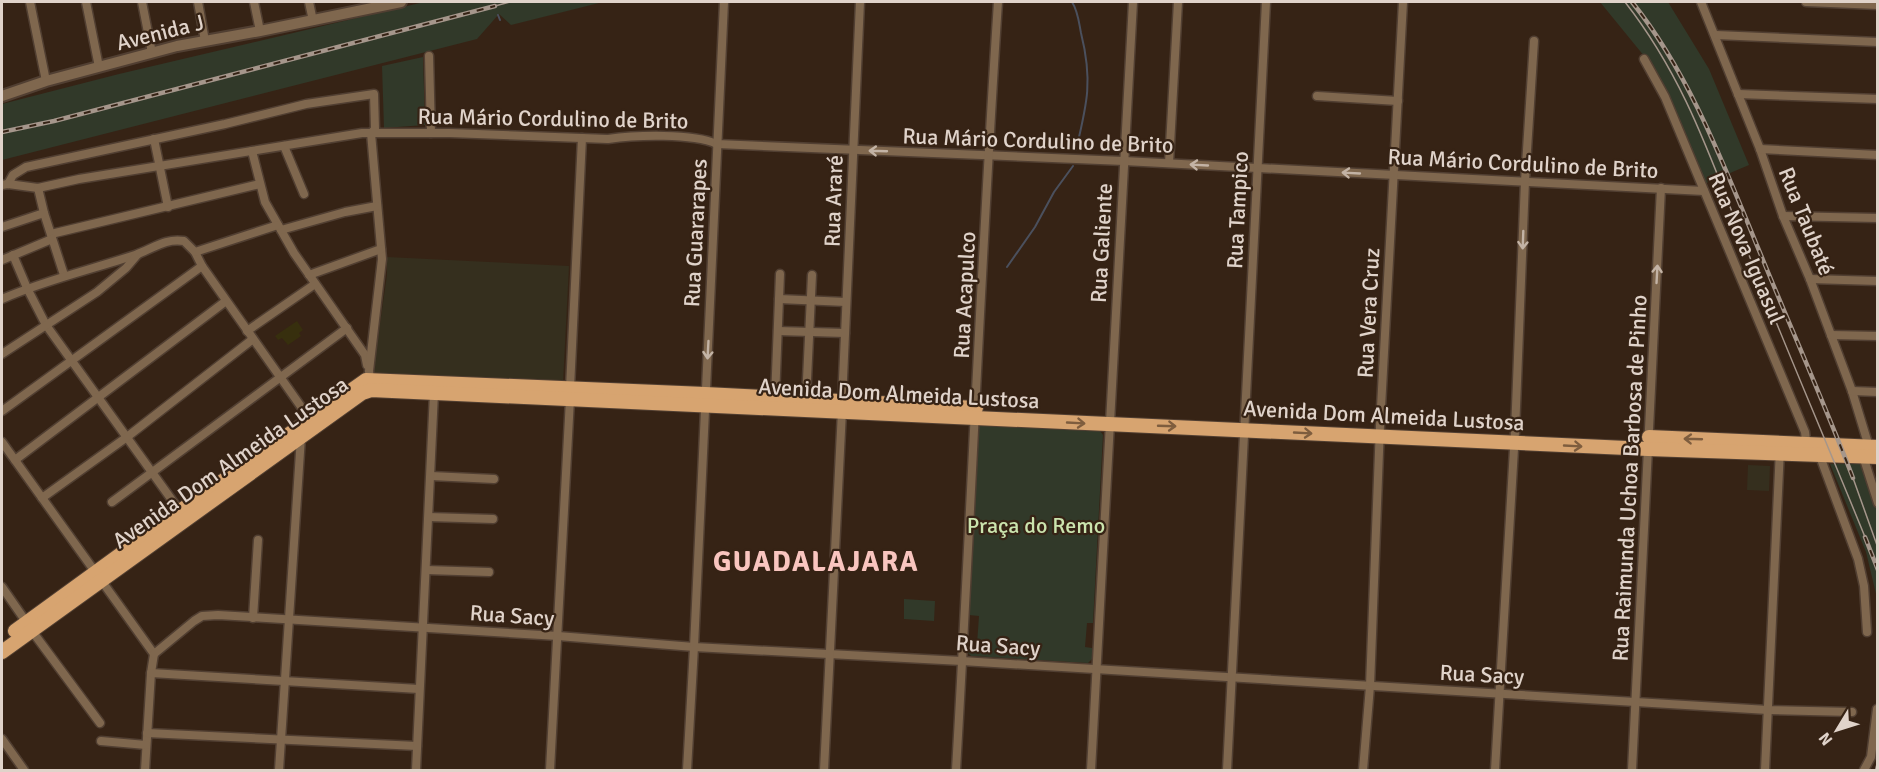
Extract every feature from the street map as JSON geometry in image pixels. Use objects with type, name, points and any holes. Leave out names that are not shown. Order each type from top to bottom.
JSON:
[{"type":"main road","name":"Avenida Dom Almeida Lustosa","points":[[2,652],[29,627],[281,445],[309,418],[370,375],[570,394]]},
{"type":"main road","name":"Avenida Dom Almeida Lustosa","points":[[281,445],[302,437],[362,393],[371,390],[705,399],[1044,417],[1244,424],[1380,437],[1515,438],[1872,453]]},
{"type":"main road","name":"Avenida Dom Almeida Lustosa","points":[[705,399],[775,398],[842,406]]},
{"type":"main road","name":"Avenida Dom Almeida Lustosa","points":[[2,641],[29,627]]},
{"type":"street","points":[[30,2],[46,81]]},
{"type":"street","points":[[86,2],[99,68]]},
{"type":"street","points":[[142,2],[152,53]]},
{"type":"street","points":[[198,2],[205,41]]},
{"type":"street","points":[[254,2],[260,31]]},
{"type":"street","points":[[309,2],[313,21]]},
{"type":"street","name":"Avenida J","points":[[2,96],[46,81],[152,53],[313,21],[366,6],[401,2]]},
{"type":"street","name":"Rua Guararapes","points":[[687,771],[724,2]]},
{"type":"street","name":"Rua Araré","points":[[824,771],[860,2]]},
{"type":"street","name":"Rua Acapulco","points":[[956,771],[998,2]]},
{"type":"street","name":"Rua Galiente","points":[[1091,771],[1133,2]]},
{"type":"street","points":[[1169,163],[1178,2]]},
{"type":"street","name":"Rua Tampico","points":[[1227,771],[1266,2]]},
{"type":"street","name":"Rua Vera Cruz","points":[[1363,771],[1370,686],[1380,437],[1403,2]]},
{"type":"street","name":"Rua Taubaté","points":[[1701,2],[1716,35],[1783,216],[1810,279],[1852,391],[1872,453],[1878,503]]},
{"type":"street","points":[[1806,2],[1878,5]]},
{"type":"street","points":[[1716,35],[1878,42]]},
{"type":"street","points":[[1496,771],[1534,41]]},
{"type":"street","points":[[429,56],[431,133]]},
{"type":"street","name":"Rua Nova Iguasul","points":[[1644,59],[1665,97],[1858,559],[1864,586],[1867,632]]},
{"type":"street","points":[[5,185],[13,175],[26,167],[306,104],[374,94],[375,129],[371,133],[381,249],[370,375]]},
{"type":"street","points":[[1738,94],[1878,99]]},
{"type":"street","points":[[1317,96],[1398,101]]},
{"type":"street","name":"Rua Mário Cordulino de Brito","points":[[5,185],[38,188],[79,179],[327,138],[371,133],[431,133],[608,139],[632,136],[706,139],[717,144],[1124,160],[1704,191]]},
{"type":"street","points":[[550,771],[582,138]]},
{"type":"street","points":[[154,140],[168,207]]},
{"type":"street","points":[[284,146],[304,194]]},
{"type":"street","points":[[1760,149],[1878,155]]},
{"type":"street","points":[[252,151],[265,202],[309,275],[365,355],[370,375]]},
{"type":"street","points":[[2,260],[52,236],[260,184]]},
{"type":"street","points":[[38,188],[64,275]]},
{"type":"street","name":"Rua Raimunda Uchoa Barbosa de Pinho","points":[[1632,771],[1662,188]]},
{"type":"street","points":[[195,252],[279,227],[377,206]]},
{"type":"street","points":[[2,228],[44,213]]},
{"type":"street","points":[[1783,216],[1878,218]]},
{"type":"street","points":[[2,299],[64,275],[138,254],[156,244],[184,241],[195,252],[226,301],[309,418]]},
{"type":"street","points":[[309,275],[381,249]]},
{"type":"street","points":[[2,354],[97,292],[126,268],[138,254]]},
{"type":"street","points":[[13,255],[46,325],[182,515]]},
{"type":"street","points":[[2,411],[202,266]]},
{"type":"street","points":[[775,398],[780,274]]},
{"type":"street","points":[[806,400],[812,275]]},
{"type":"street","points":[[1810,279],[1878,281]]},
{"type":"street","points":[[247,331],[315,284]]},
{"type":"street","points":[[779,299],[846,302]]},
{"type":"street","points":[[15,460],[226,301]]},
{"type":"street","points":[[112,502],[347,328]]},
{"type":"street","points":[[778,331],[845,333]]},
{"type":"street","points":[[1831,335],[1878,336]]},
{"type":"street","points":[[42,498],[253,339]]},
{"type":"street","points":[[1852,391],[1878,392]]},
{"type":"street","points":[[416,771],[434,393]]},
{"type":"street","points":[[279,771],[302,437]]},
{"type":"street","points":[[2,442],[154,654],[146,771]]},
{"type":"street","points":[[1765,771],[1780,448]]},
{"type":"street","points":[[431,476],[494,479]]},
{"type":"street","points":[[429,517],[493,519]]},
{"type":"street","points":[[253,618],[258,540]]},
{"type":"street","points":[[426,570],[489,572]]},
{"type":"street","points":[[2,587],[100,723]]},
{"type":"street","name":"Rua Sacy","points":[[154,654],[202,616],[558,636],[694,647],[1500,692],[1768,710],[1852,712]]},
{"type":"street","points":[[151,673],[419,689]]},
{"type":"street","points":[[1864,771],[1870,757],[1877,709]]},
{"type":"street","points":[[147,733],[417,746]]},
{"type":"street","points":[[2,740],[24,771]]},
{"type":"street","points":[[100,741],[146,745]]},
{"type":"shaded area","points":[[387,257],[569,266],[563,383],[375,374],[373,372],[387,275]]},
{"type":"shaded area","points":[[1748,465],[1770,466],[1769,491],[1747,490]]},
{"type":"green space","points":[[424,2],[603,2],[511,25],[499,14],[477,39],[2,160],[2,104]]},
{"type":"green space","points":[[1600,2],[1668,2],[1709,69],[1749,165],[1704,184],[1649,62]]},
{"type":"green space","points":[[423,57],[425,125],[384,128],[382,66]]},
{"type":"green space","name":"Praça do Remo","points":[[982,422],[1098,428],[1103,435],[1093,623],[1087,623],[1085,647],[1092,648],[1092,659],[1088,663],[971,656],[967,652],[967,643],[977,644],[979,616],[969,615],[979,427]]},
{"type":"green space","points":[[1830,464],[1860,464],[1877,510],[1877,598],[1866,552]]},
{"type":"green space","points":[[904,599],[935,601],[934,621],[904,619]]},
{"type":"sand","points":[[297,321],[303,330],[299,333],[301,336],[288,345],[282,338],[278,340],[275,336]]},
{"type":"waterway","points":[[1072,2],[1077,13],[1085,50],[1088,79],[1086,105],[1076,150]]},
{"type":"waterway","points":[[498,15],[500,20]]},
{"type":"waterway","points":[[1007,267],[1073,166]]},
{"type":"tram line","points":[[495,6],[510,2]]},
{"type":"tram line","points":[[1625,2],[1665,61],[1709,153],[1865,537]]},
{"type":"tram line","points":[[1853,478],[1878,548]]},
{"type":"railway","points":[[1632,2],[1673,61],[1706,126],[1853,478]]},
{"type":"railway","points":[[2,132],[54,121],[495,6]]},
{"type":"railway","points":[[1865,537],[1878,570]]},
{"type":"railway","points":[[1877,770],[1878,766]]},
{"type":"district","name":"GUADALAJARA","points":[[816,561]]}]
